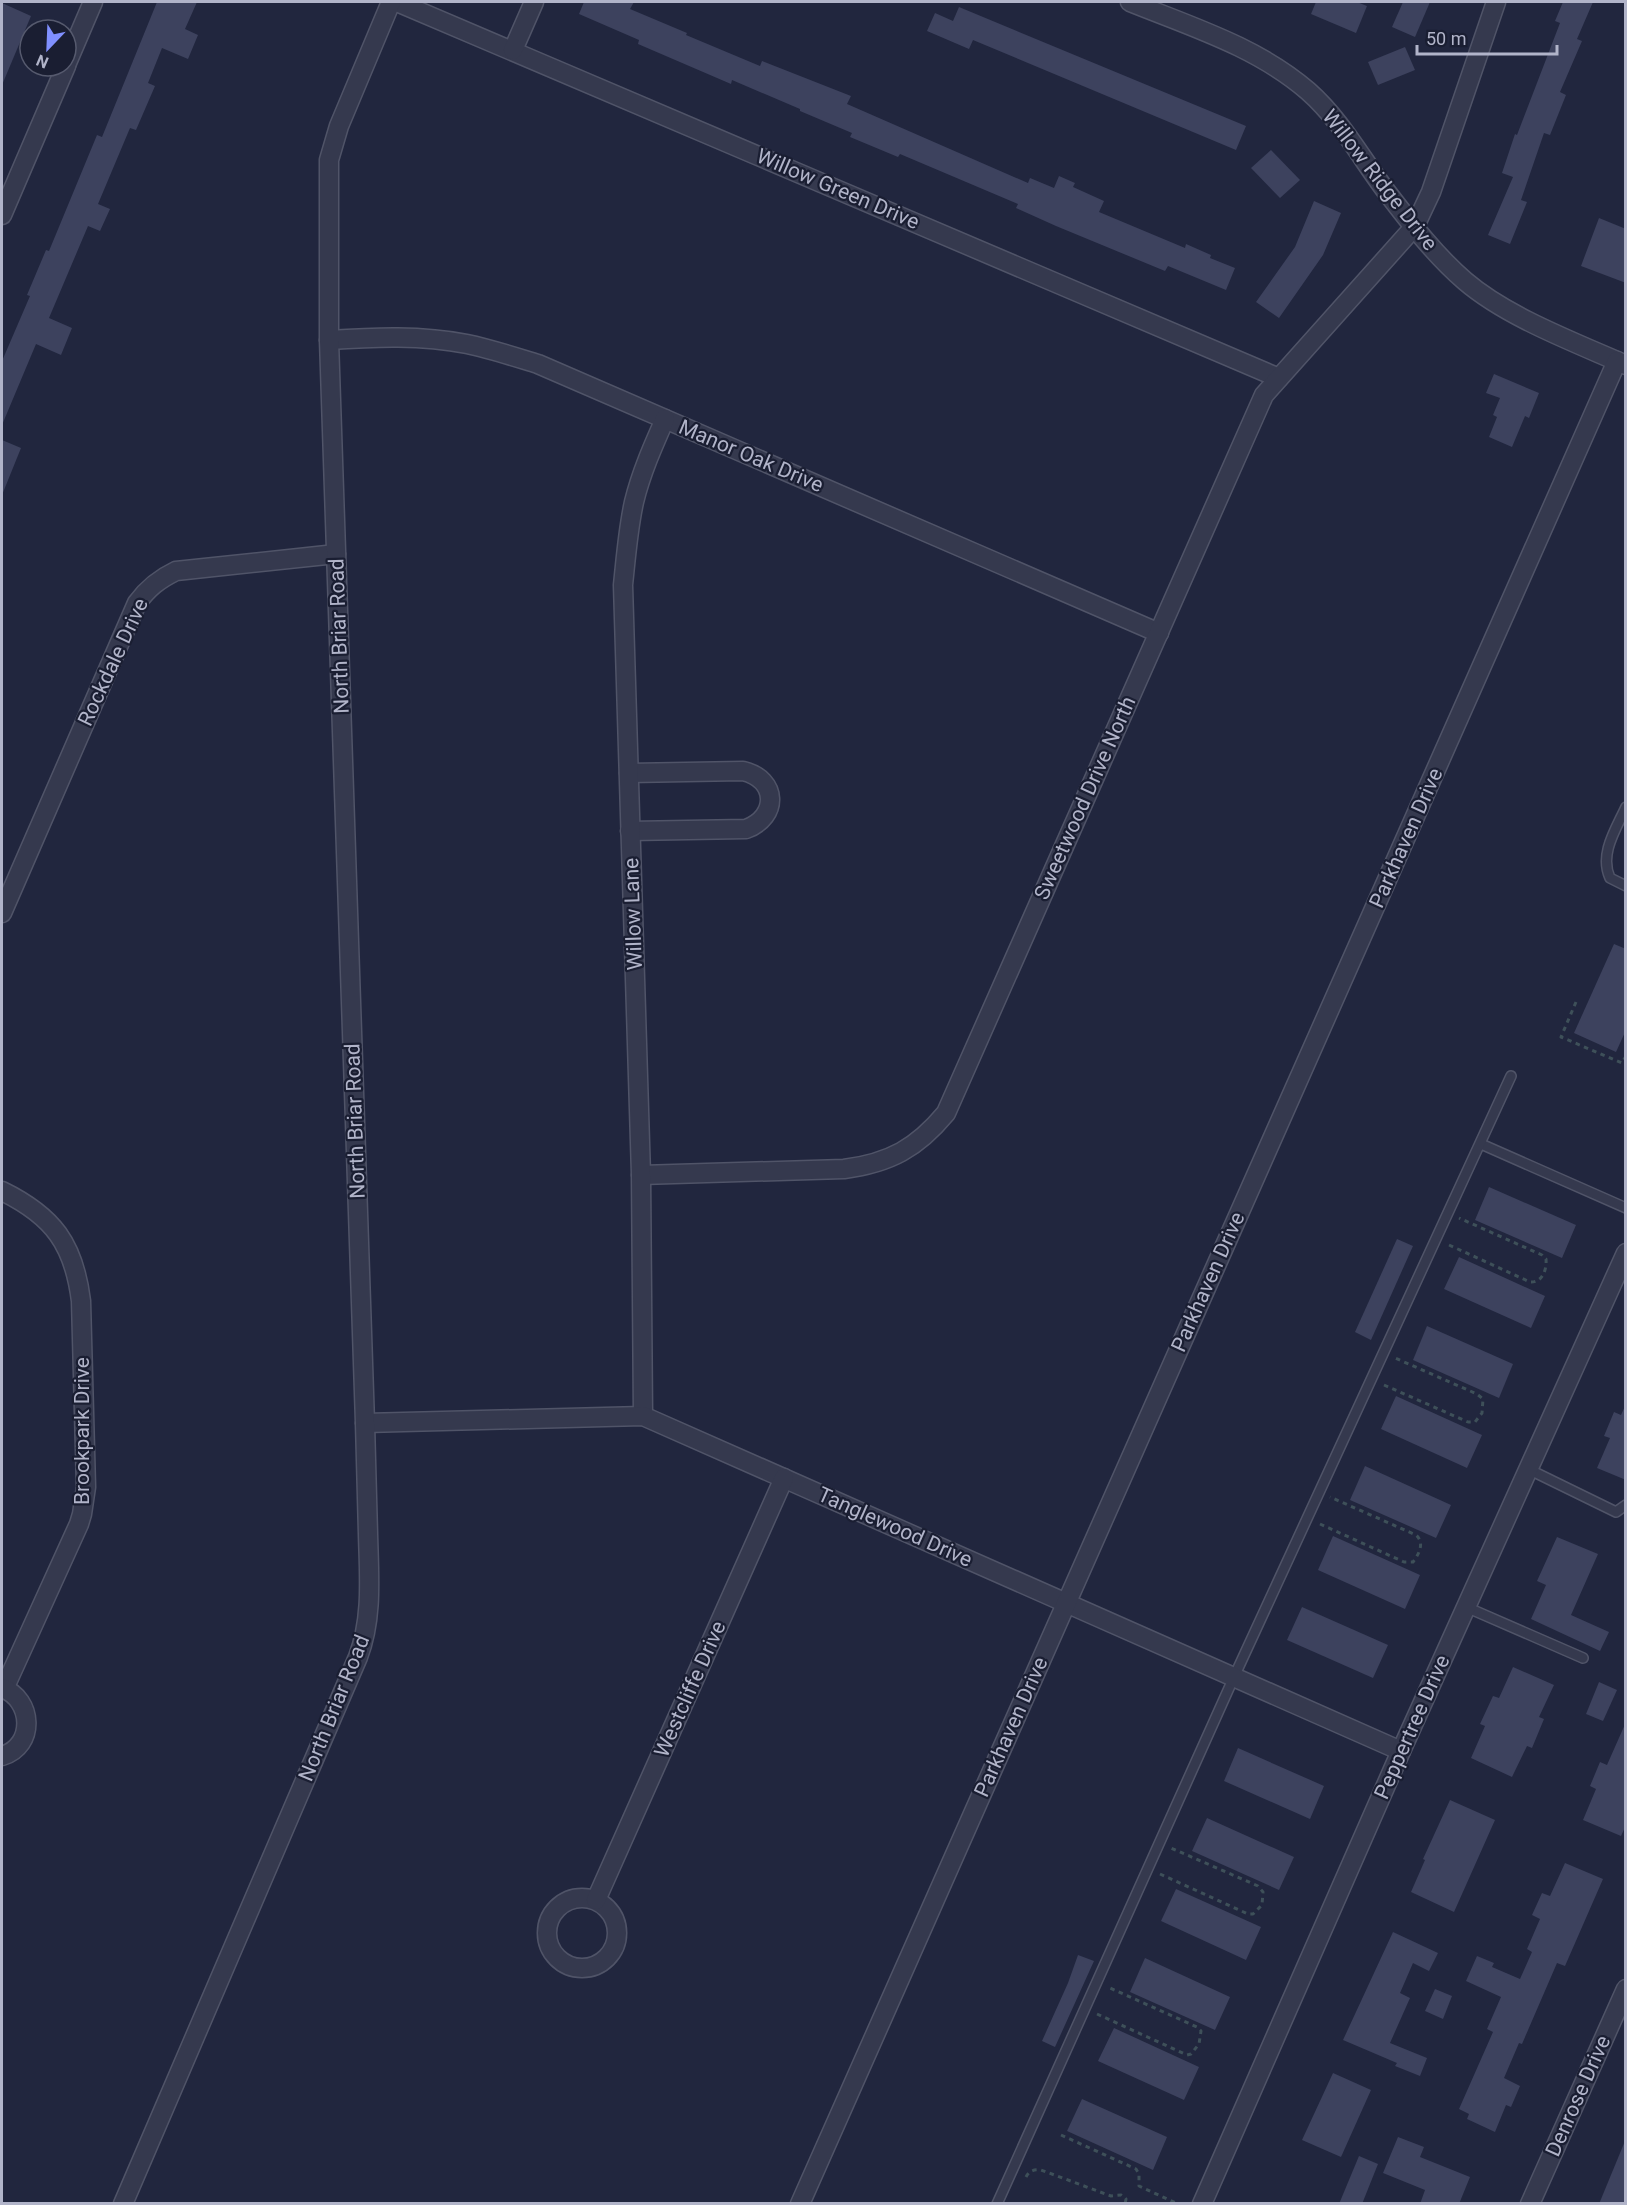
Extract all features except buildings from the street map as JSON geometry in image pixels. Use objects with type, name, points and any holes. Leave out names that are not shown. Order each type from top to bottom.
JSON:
[{"type":"street","points":[[78,38],[93,2]]},
{"type":"street","name":"North Briar Road","points":[[123,2204],[364,1643],[369,1588],[365,1423],[329,340],[328,191],[329,160],[339,126],[391,2]]},
{"type":"street","name":"Willow Green Drive","points":[[397,2],[1279,378]]},
{"type":"street","points":[[513,50],[534,2]]},
{"type":"street","name":"Willow Ridge Drive","points":[[1130,2],[1251,51],[1277,67],[1330,113],[1414,226],[1443,260],[1466,282],[1510,312],[1621,363]]},
{"type":"street","name":"Sweetwood Drive North","points":[[641,1175],[844,1169],[867,1166],[894,1157],[914,1145],[946,1113],[1264,395],[1414,226],[1431,192],[1496,2]]},
{"type":"street","points":[[2,215],[61,78]]},
{"type":"street","name":"Manor Oak Drive","points":[[329,340],[374,337],[420,338],[465,344],[538,364],[1159,633]]},
{"type":"street","name":"Parkhaven Drive","points":[[800,2204],[1066,1602],[1621,363]]},
{"type":"street","name":"Willow Lane","points":[[643,1416],[641,1175],[623,585],[627,536],[635,500],[645,464],[665,419]]},
{"type":"street","name":"Rockdale Drive","points":[[2,913],[137,603],[147,590],[159,579],[177,571],[336,554]]},
{"type":"street","points":[[629,773],[743,771],[752,773],[766,785],[770,803],[768,812],[762,820],[746,829],[630,831]]},
{"type":"street","name":"Brookpark Drive","points":[[2,1191],[22,1201],[43,1216],[59,1234],[71,1256],[78,1276],[81,1301],[86,1486],[79,1524],[3,1689],[15,1695],[22,1704],[27,1716],[27,1728],[16,1748],[2,1756]]},
{"type":"street","name":"Peppertree Drive","points":[[1202,2204],[1401,1751],[1626,1253]]},
{"type":"street","name":"Tanglewood Drive","points":[[365,1423],[643,1416],[1401,1751]]},
{"type":"street","name":"Westcliffe Drive","points":[[596,1900],[784,1478]]},
{"type":"street","name":"Denrose Drive","points":[[1530,2204],[1626,1989]]},
{"type":"lane","points":[[1626,807],[1608,845],[1606,868],[1610,878],[1626,886]]},
{"type":"lane","points":[[997,2204],[1234,1677],[1512,1076]]},
{"type":"lane","points":[[1481,1144],[1626,1208]]},
{"type":"lane","points":[[1528,1469],[1616,1512],[1626,1505]]},
{"type":"lane","points":[[1466,1607],[1583,1658]]},
{"type":"path","points":[[1576,1002],[1562,1037],[1622,1063],[1626,1056]]},
{"type":"path","points":[[1436,1239],[1530,1282],[1541,1279],[1545,1271],[1546,1259],[1542,1255],[1449,1213]]},
{"type":"path","points":[[1372,1379],[1468,1422],[1475,1422],[1482,1413],[1483,1399],[1477,1394],[1384,1353]]},
{"type":"path","points":[[1307,1518],[1404,1562],[1413,1562],[1417,1557],[1422,1544],[1421,1539],[1416,1535],[1319,1492]]},
{"type":"path","points":[[1148,1868],[1248,1914],[1253,1914],[1262,1905],[1263,1892],[1258,1886],[1159,1842]]},
{"type":"path","points":[[1085,2008],[1187,2055],[1191,2054],[1199,2044],[1202,2035],[1197,2027],[1097,1982]]},
{"type":"path","points":[[1061,2135],[1136,2169],[1139,2174],[1139,2186],[1178,2204]]},
{"type":"path","points":[[1023,2184],[1028,2174],[1036,2169],[1111,2196],[1121,2195],[1126,2199],[1125,2204]]}]
